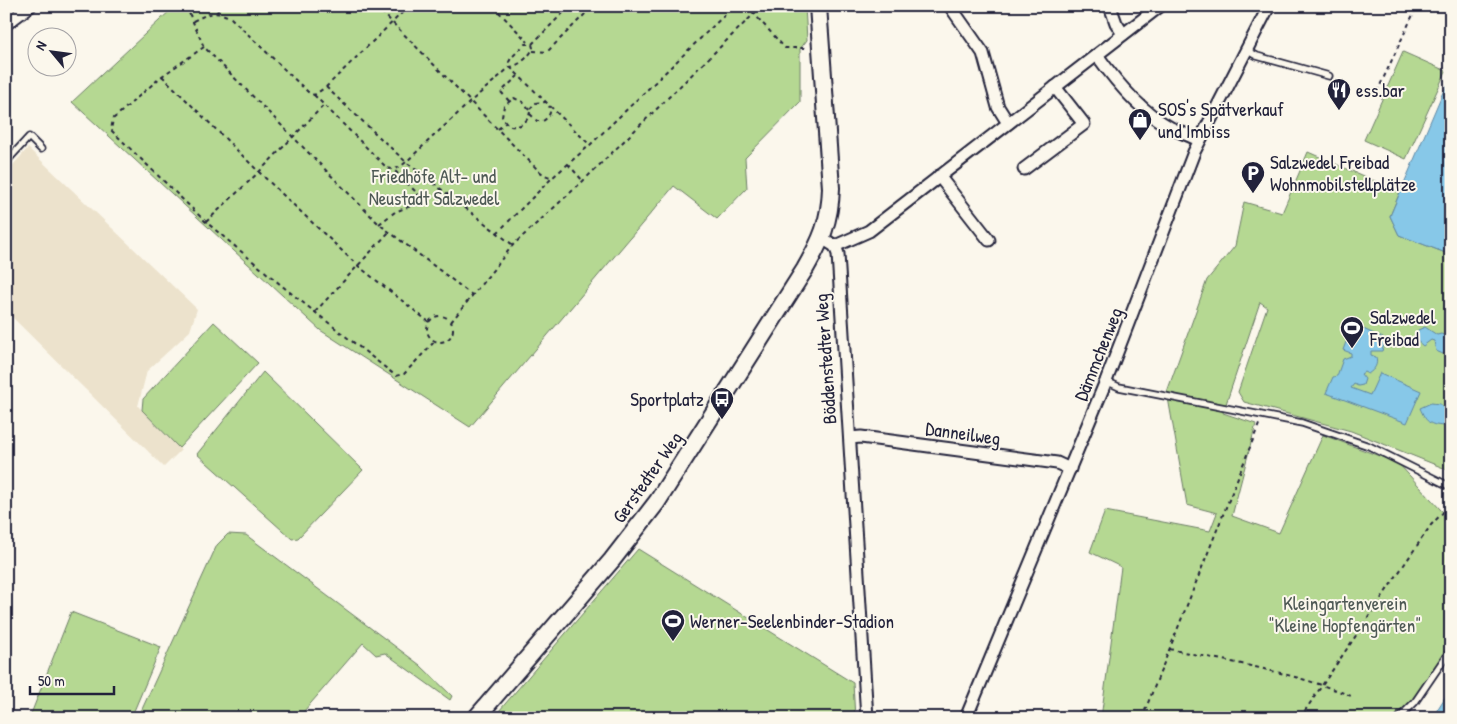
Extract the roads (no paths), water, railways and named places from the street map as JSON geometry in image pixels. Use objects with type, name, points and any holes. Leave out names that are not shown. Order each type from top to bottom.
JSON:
[{"type":"street","points":[[6,24],[30,6]]},
{"type":"street","name":"Böddenstedter Weg","points":[[818,6],[831,188],[829,242],[838,254],[868,718]]},
{"type":"street","points":[[950,6],[983,53],[998,107],[1008,123]]},
{"type":"street","points":[[1110,6],[1116,23],[1123,34]]},
{"type":"street","points":[[829,242],[869,231],[1160,6]]},
{"type":"street","name":"Dämmchenweg","points":[[966,718],[1106,382],[1199,140],[1269,6]]},
{"type":"street","points":[[1097,55],[1118,83],[1146,109],[1171,128],[1199,140]]},
{"type":"street","points":[[1024,169],[1084,124],[1055,87]]},
{"type":"street","points":[[939,176],[989,240]]},
{"type":"street","name":"Gerstedter Weg","points":[[476,718],[612,560],[657,502],[805,269],[829,242]]},
{"type":"street","name":"Danneilweg","points":[[850,438],[861,437],[1057,463],[1070,469]]},
{"type":"lane","points":[[1246,50],[1256,56],[1329,76]]},
{"type":"lane","points":[[6,162],[30,137],[41,149]]},
{"type":"lane","points":[[1106,382],[1119,387],[1302,424],[1369,446],[1451,487]]},
{"type":"lane","points":[[1399,718],[1415,702],[1451,649]]},
{"type":"water","points":[[1451,80],[1451,255],[1399,235],[1390,216],[1443,92]]},
{"type":"water","points":[[1353,327],[1359,327],[1383,338],[1385,342],[1382,351],[1371,351],[1371,355],[1376,357],[1376,365],[1368,374],[1364,372],[1361,374],[1365,379],[1363,385],[1358,386],[1354,384],[1351,388],[1370,395],[1380,373],[1421,391],[1407,423],[1326,393],[1333,377],[1337,376],[1343,359],[1351,356],[1351,353],[1343,350],[1346,342],[1353,344],[1354,341],[1349,336],[1349,331]]},
{"type":"water","points":[[1425,327],[1437,335],[1441,334],[1450,337],[1451,345],[1448,351],[1443,354],[1436,351],[1434,341],[1431,340],[1423,346],[1415,339],[1418,330]]},
{"type":"water","points":[[1431,403],[1440,404],[1450,411],[1444,426],[1431,424],[1424,417],[1420,408]]},
{"type":"water","points":[[1451,688],[1451,713],[1447,718],[1432,718]]},
{"type":"place","name":"ess.bar","points":[[1339,111]]},
{"type":"place","name":"SOS's Spätverkauf und Imbiss","points":[[1140,141]]},
{"type":"place","name":"Salzwedel Freibad Wohnmobilstellplätze","points":[[1253,194]]},
{"type":"place","name":"Salzwedel Freibad","points":[[1352,349]]},
{"type":"place","name":"Sportplatz","points":[[722,420]]},
{"type":"place","name":"Werner-Seelenbinder-Stadion","points":[[673,642]]},
{"type":"park label","name":"Friedhöfe Alt- und Neustadt Salzwedel","points":[[434,187]]},
{"type":"park label","name":"Kleingartenverein \"Kleine Hopfengärten\"","points":[[1345,614]]}]
